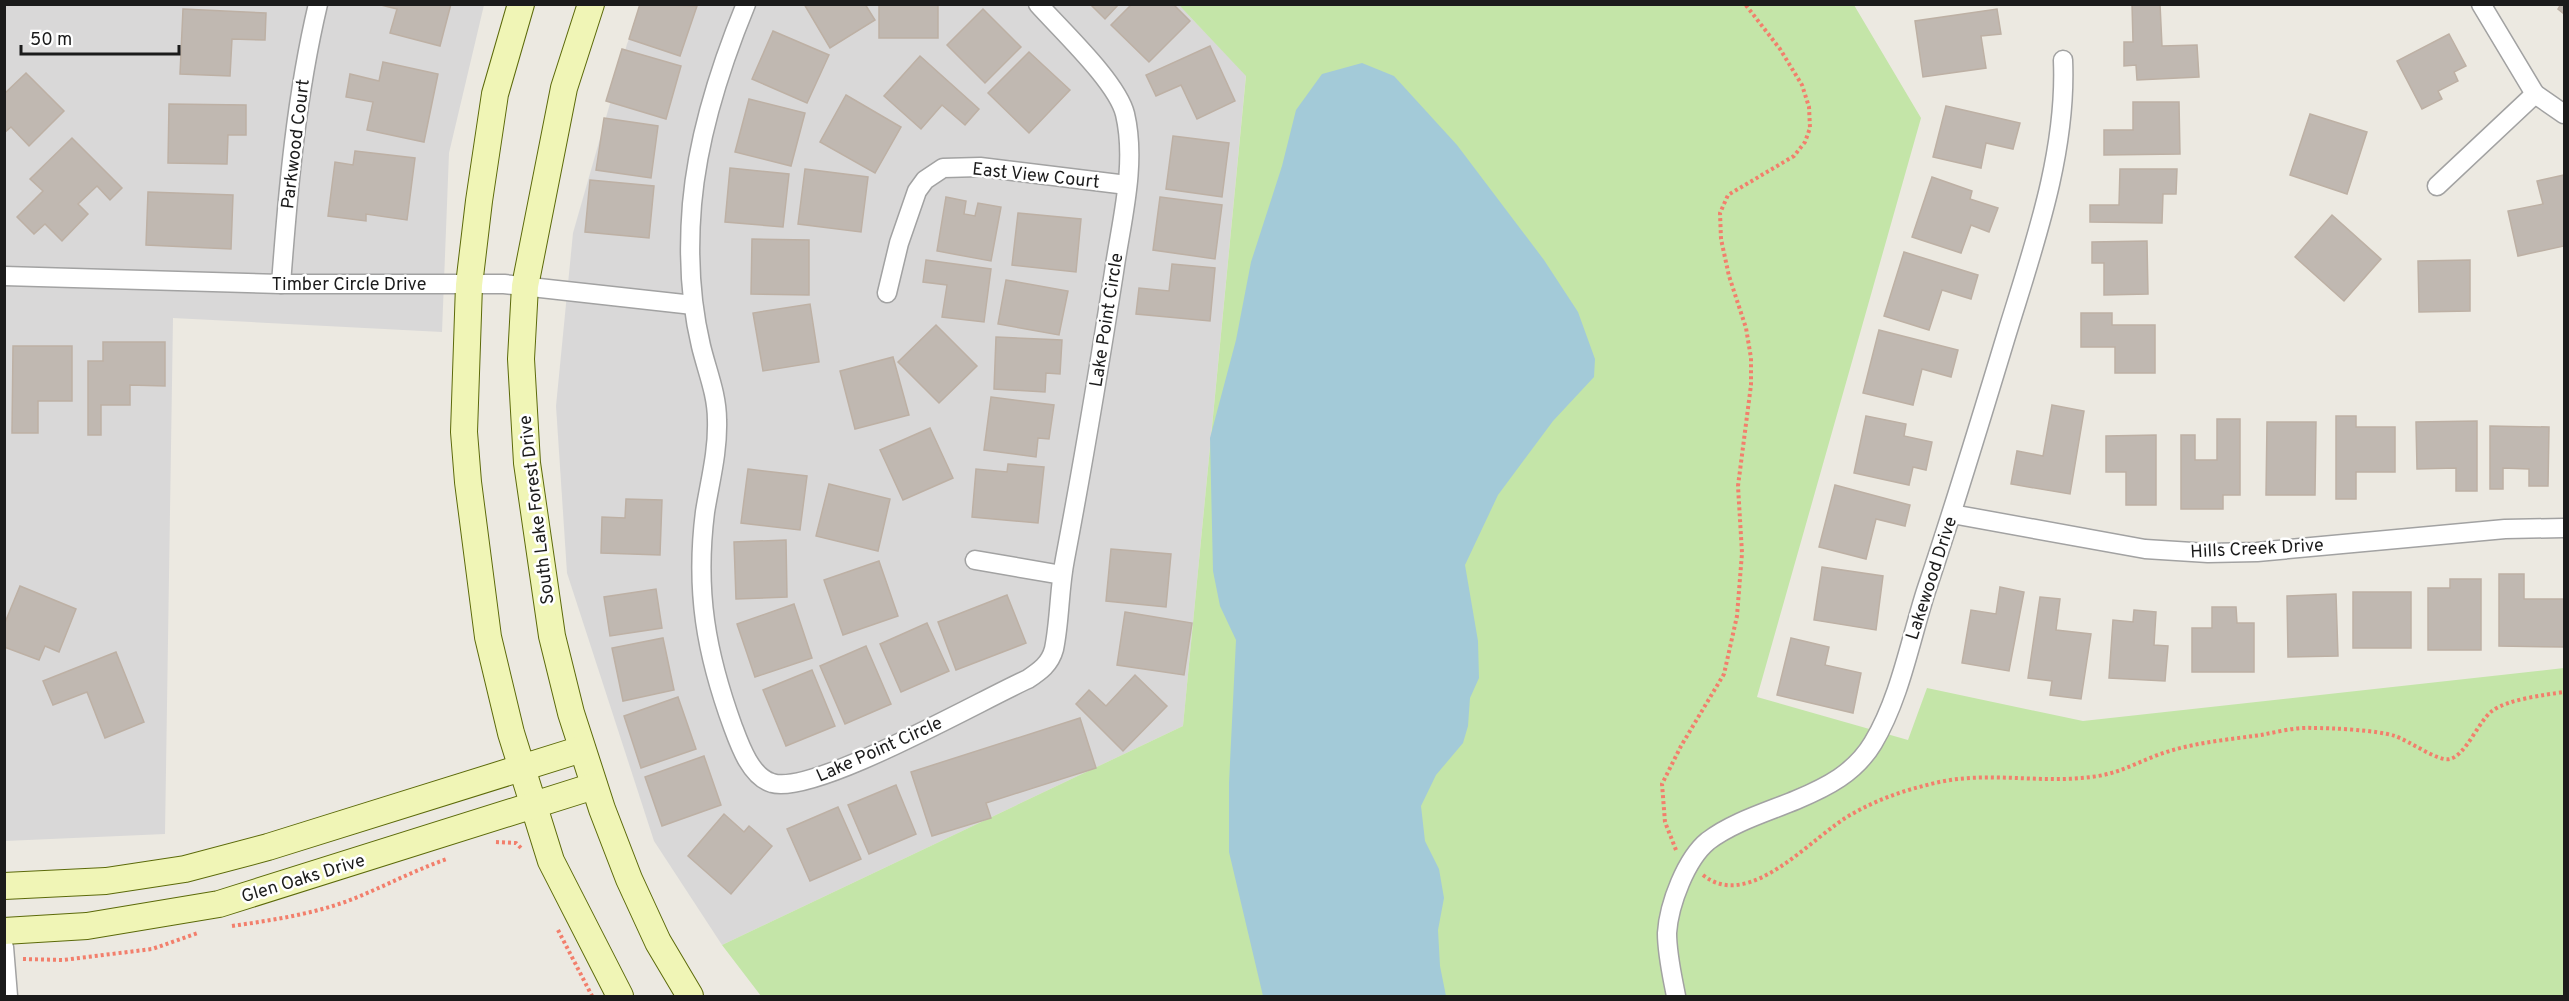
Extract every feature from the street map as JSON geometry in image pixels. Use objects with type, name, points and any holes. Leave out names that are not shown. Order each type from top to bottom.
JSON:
[{"type":"main road","points":[[521,4],[495,94],[480,190],[469,285],[464,432],[468,482],[488,637],[521,767],[551,861],[620,996]]},
{"type":"main road","name":"South Lake Forest Drive","points":[[591,4],[564,88],[525,286],[521,343],[527,463],[552,636],[582,749],[629,879],[658,942],[690,996]]},
{"type":"main road","points":[[4,886],[106,881],[185,869],[268,847],[582,749]]},
{"type":"main road","name":"Glen Oaks Drive","points":[[4,931],[87,926],[219,904],[594,786]]},
{"type":"street","name":"Parkwood Court","points":[[281,284],[289,171],[318,4]]},
{"type":"street","name":"Lake Point Circle","points":[[746,4],[721,72],[701,147],[692,201],[689,243],[693,305],[701,347],[715,394],[717,420],[714,470],[706,510],[701,559],[701,600],[706,636],[736,735],[750,765],[761,778],[773,784],[792,785],[841,769],[895,745],[1040,672],[1049,662],[1054,649],[1062,575],[1100,364],[1127,185],[1128,144],[1122,105],[1110,84],[1038,4]]},
{"type":"street","points":[[2481,4],[2535,94],[2565,114]]},
{"type":"street","name":"Lakewood Drive","points":[[1676,996],[1668,955],[1667,930],[1687,867],[1708,841],[1744,821],[1823,789],[1859,762],[1873,743],[1895,691],[1952,514],[2041,217],[2061,121],[2063,60]]},
{"type":"street","points":[[2437,186],[2535,94]]},
{"type":"street","name":"East View Court","points":[[887,293],[899,243],[917,191],[933,173],[943,168],[980,166],[1127,185]]},
{"type":"street","name":"Timber Circle Drive","points":[[4,276],[281,284],[525,286],[693,305]]},
{"type":"street","name":"Hills Creek Drive","points":[[1952,514],[2145,549],[2208,554],[2257,552],[2462,532],[2565,528]]},
{"type":"street","points":[[975,560],[1062,575]]},
{"type":"street","points":[[4,947],[8,996]]},
{"type":"shaded area","points":[[4,5],[484,5],[449,153],[442,332],[173,318],[165,834],[5,841]]},
{"type":"shaded area","points":[[643,5],[1179,5],[1246,75],[1183,726],[722,945],[654,841],[567,573],[556,406],[573,233],[627,44]]},
{"type":"green space","points":[[1179,5],[1854,5],[1921,118],[1757,697],[1908,740],[1927,688],[2083,721],[2564,668],[2564,996],[761,996],[722,945],[1183,726],[1246,76]]},
{"type":"water","points":[[1362,63],[1394,76],[1457,145],[1544,260],[1578,312],[1595,359],[1594,377],[1553,421],[1498,495],[1465,565],[1478,641],[1479,678],[1470,698],[1468,726],[1463,743],[1436,775],[1421,806],[1425,841],[1439,869],[1444,898],[1438,930],[1440,966],[1446,996],[1263,996],[1229,852],[1229,783],[1236,640],[1220,606],[1213,571],[1210,438],[1236,340],[1251,262],[1282,166],[1296,110],[1322,74]]},
{"type":"building","points":[[377,4],[451,4],[440,46],[390,33],[397,9]]},
{"type":"building","points":[[640,4],[697,6],[680,56],[629,39]]},
{"type":"building","points":[[804,4],[865,4],[875,20],[830,48]]},
{"type":"building","points":[[879,4],[938,4],[938,38],[879,38]]},
{"type":"building","points":[[1090,4],[1119,4],[1105,19]]},
{"type":"building","points":[[1132,4],[1173,4],[1190,21],[1149,62],[1111,25]]},
{"type":"building","points":[[2132,4],[2160,4],[2162,46],[2197,45],[2199,77],[2137,80],[2136,65],[2124,66],[2124,42],[2133,42]]},
{"type":"building","points":[[2561,4],[2564,4],[2564,14],[2558,9]]},
{"type":"building","points":[[183,9],[266,13],[265,40],[232,39],[230,76],[180,74]]},
{"type":"building","points":[[983,9],[1021,47],[985,83],[947,45]]},
{"type":"building","points":[[1997,9],[2001,34],[1981,36],[1986,68],[1923,77],[1915,21]]},
{"type":"building","points":[[773,31],[829,55],[807,103],[752,79]]},
{"type":"building","points":[[2449,34],[2466,66],[2454,72],[2458,81],[2438,91],[2442,99],[2422,109],[2397,61]]},
{"type":"building","points":[[1210,46],[1235,101],[1197,119],[1181,85],[1156,96],[1146,75]]},
{"type":"building","points":[[622,49],[681,66],[666,119],[606,101]]},
{"type":"building","points":[[1029,52],[1070,90],[1029,133],[988,93]]},
{"type":"building","points":[[920,56],[979,109],[965,125],[942,105],[921,129],[884,96]]},
{"type":"building","points":[[383,62],[438,74],[424,142],[367,130],[373,102],[346,97],[350,74],[379,81]]},
{"type":"building","points":[[26,73],[64,111],[29,146],[11,127],[4,133],[4,94]]},
{"type":"building","points":[[846,95],[901,127],[875,173],[820,142]]},
{"type":"building","points":[[749,99],[805,113],[791,166],[735,152]]},
{"type":"building","points":[[2133,102],[2179,102],[2180,154],[2104,155],[2104,130],[2133,130]]},
{"type":"building","points":[[169,104],[246,105],[246,135],[228,135],[227,164],[168,163]]},
{"type":"building","points":[[1946,106],[2020,123],[2013,149],[1986,143],[1981,168],[1933,157]]},
{"type":"building","points":[[2310,114],[2367,132],[2347,194],[2290,175]]},
{"type":"building","points":[[604,118],[658,126],[651,178],[596,170]]},
{"type":"building","points":[[1173,136],[1229,143],[1222,197],[1166,189]]},
{"type":"building","points":[[72,138],[122,188],[110,200],[97,186],[78,204],[88,214],[62,241],[45,224],[34,234],[17,217],[43,191],[30,179]]},
{"type":"building","points":[[355,151],[415,158],[407,220],[366,214],[366,221],[328,216],[335,162],[353,165]]},
{"type":"building","points":[[730,168],[789,174],[783,227],[725,222]]},
{"type":"building","points":[[805,169],[868,177],[861,232],[798,224]]},
{"type":"building","points":[[2120,169],[2177,169],[2176,194],[2163,194],[2162,223],[2090,222],[2090,205],[2119,205]]},
{"type":"building","points":[[2564,175],[2564,246],[2518,256],[2508,211],[2543,204],[2537,181]]},
{"type":"building","points":[[1932,177],[1972,191],[1970,199],[1998,208],[1989,232],[1971,225],[1961,253],[1912,237]]},
{"type":"building","points":[[590,180],[654,186],[649,238],[585,232]]},
{"type":"building","points":[[148,192],[233,195],[231,249],[146,245]]},
{"type":"building","points":[[946,197],[966,201],[964,214],[975,216],[978,203],[1001,207],[991,261],[937,251]]},
{"type":"building","points":[[1160,197],[1222,205],[1215,259],[1153,250]]},
{"type":"building","points":[[1018,213],[1081,219],[1076,272],[1012,265]]},
{"type":"building","points":[[2332,215],[2381,259],[2344,301],[2295,257]]},
{"type":"building","points":[[752,239],[809,240],[809,295],[751,294]]},
{"type":"building","points":[[2147,241],[2148,294],[2104,295],[2104,263],[2092,263],[2092,242]]},
{"type":"building","points":[[1904,252],[1978,275],[1971,299],[1942,290],[1929,330],[1884,316]]},
{"type":"building","points":[[926,260],[991,269],[984,322],[942,317],[947,285],[923,282]]},
{"type":"building","points":[[2470,260],[2470,311],[2419,312],[2418,261]]},
{"type":"building","points":[[1172,264],[1215,268],[1210,321],[1136,314],[1139,288],[1169,291]]},
{"type":"building","points":[[1006,280],[1068,291],[1059,335],[998,324]]},
{"type":"building","points":[[810,304],[819,362],[763,371],[753,313]]},
{"type":"building","points":[[2081,313],[2112,313],[2112,325],[2155,325],[2155,373],[2115,373],[2115,347],[2081,347]]},
{"type":"building","points":[[936,325],[977,366],[939,403],[898,362]]},
{"type":"building","points":[[1879,330],[1958,350],[1951,377],[1922,369],[1913,405],[1863,393]]},
{"type":"building","points":[[996,337],[1062,340],[1060,374],[1046,373],[1045,392],[994,389]]},
{"type":"building","points":[[103,342],[165,342],[165,386],[130,385],[130,405],[101,405],[101,435],[88,435],[88,361],[103,361]]},
{"type":"building","points":[[13,346],[72,346],[72,401],[38,401],[38,433],[12,433]]},
{"type":"building","points":[[893,357],[909,415],[855,429],[840,371]]},
{"type":"building","points":[[991,397],[1054,405],[1049,439],[1038,438],[1036,457],[984,450]]},
{"type":"building","points":[[2052,405],[2084,411],[2070,494],[2011,484],[2017,451],[2043,456]]},
{"type":"building","points":[[1866,416],[1906,424],[1904,436],[1932,442],[1926,470],[1913,467],[1909,485],[1854,473]]},
{"type":"building","points":[[2336,416],[2356,416],[2356,427],[2395,427],[2395,472],[2356,472],[2356,499],[2336,499]]},
{"type":"building","points":[[2217,419],[2240,419],[2240,495],[2223,495],[2223,509],[2181,509],[2181,435],[2195,435],[2195,460],[2217,460]]},
{"type":"building","points":[[2477,421],[2477,491],[2456,491],[2456,468],[2417,469],[2416,422]]},
{"type":"building","points":[[2267,422],[2316,422],[2315,495],[2266,495]]},
{"type":"building","points":[[2490,426],[2549,427],[2548,486],[2529,486],[2529,469],[2503,468],[2503,489],[2490,489]]},
{"type":"building","points":[[930,428],[953,478],[903,500],[880,450]]},
{"type":"building","points":[[2156,435],[2156,505],[2126,505],[2126,472],[2106,472],[2106,436]]},
{"type":"building","points":[[1008,464],[1044,467],[1038,523],[972,517],[976,469],[1007,472]]},
{"type":"building","points":[[748,469],[807,476],[800,530],[741,523]]},
{"type":"building","points":[[829,484],[890,499],[878,551],[816,536]]},
{"type":"building","points":[[1835,485],[1910,505],[1905,526],[1876,519],[1866,559],[1819,547]]},
{"type":"building","points":[[626,499],[662,500],[660,555],[601,553],[602,517],[625,518]]},
{"type":"building","points":[[786,540],[787,597],[736,599],[734,542]]},
{"type":"building","points":[[1111,549],[1171,554],[1166,607],[1106,601]]},
{"type":"building","points":[[879,561],[898,616],[843,635],[824,580]]},
{"type":"building","points":[[1822,567],[1883,576],[1876,630],[1814,620]]},
{"type":"building","points":[[2499,574],[2524,574],[2524,599],[2564,599],[2564,647],[2499,646]]},
{"type":"building","points":[[2450,579],[2481,579],[2481,650],[2428,650],[2428,588],[2450,588]]},
{"type":"building","points":[[20,586],[76,609],[59,652],[45,646],[39,660],[4,647],[4,625]]},
{"type":"building","points":[[2000,587],[2024,592],[2009,671],[1962,663],[1971,610],[1996,614]]},
{"type":"building","points":[[656,589],[662,628],[610,636],[604,597]]},
{"type":"building","points":[[2353,592],[2411,592],[2411,648],[2353,648]]},
{"type":"building","points":[[2336,594],[2338,656],[2288,657],[2287,596]]},
{"type":"building","points":[[1007,595],[1026,643],[956,670],[938,622]]},
{"type":"building","points":[[2040,597],[2060,599],[2056,630],[2091,634],[2081,699],[2050,695],[2052,681],[2028,678]]},
{"type":"building","points":[[794,604],[812,658],[755,677],[737,624]]},
{"type":"building","points":[[2212,607],[2236,607],[2237,623],[2254,623],[2254,672],[2192,672],[2192,628],[2212,628]]},
{"type":"building","points":[[2134,610],[2156,612],[2154,645],[2168,646],[2165,681],[2109,678],[2113,620],[2133,622]]},
{"type":"building","points":[[1125,612],[1192,623],[1184,675],[1117,665]]},
{"type":"building","points":[[927,623],[949,671],[901,692],[880,644]]},
{"type":"building","points":[[663,638],[674,690],[623,701],[612,648]]},
{"type":"building","points":[[1791,638],[1829,647],[1825,665],[1861,673],[1853,713],[1777,695]]},
{"type":"building","points":[[866,646],[891,704],[845,724],[820,666]]},
{"type":"building","points":[[116,652],[144,722],[105,738],[87,692],[53,705],[43,681]]},
{"type":"building","points":[[812,670],[835,726],[786,746],[763,690]]},
{"type":"building","points":[[1135,675],[1167,706],[1123,751],[1076,704],[1089,690],[1106,706]]},
{"type":"building","points":[[678,697],[696,749],[641,768],[624,716]]},
{"type":"building","points":[[1080,718],[1096,768],[986,803],[991,818],[932,836],[911,772]]},
{"type":"building","points":[[704,756],[721,805],[662,826],[645,777]]},
{"type":"building","points":[[896,785],[916,834],[869,854],[848,805]]},
{"type":"building","points":[[838,807],[861,859],[810,881],[787,829]]},
{"type":"building","points":[[724,814],[744,832],[749,826],[772,846],[731,894],[688,856]]}]
